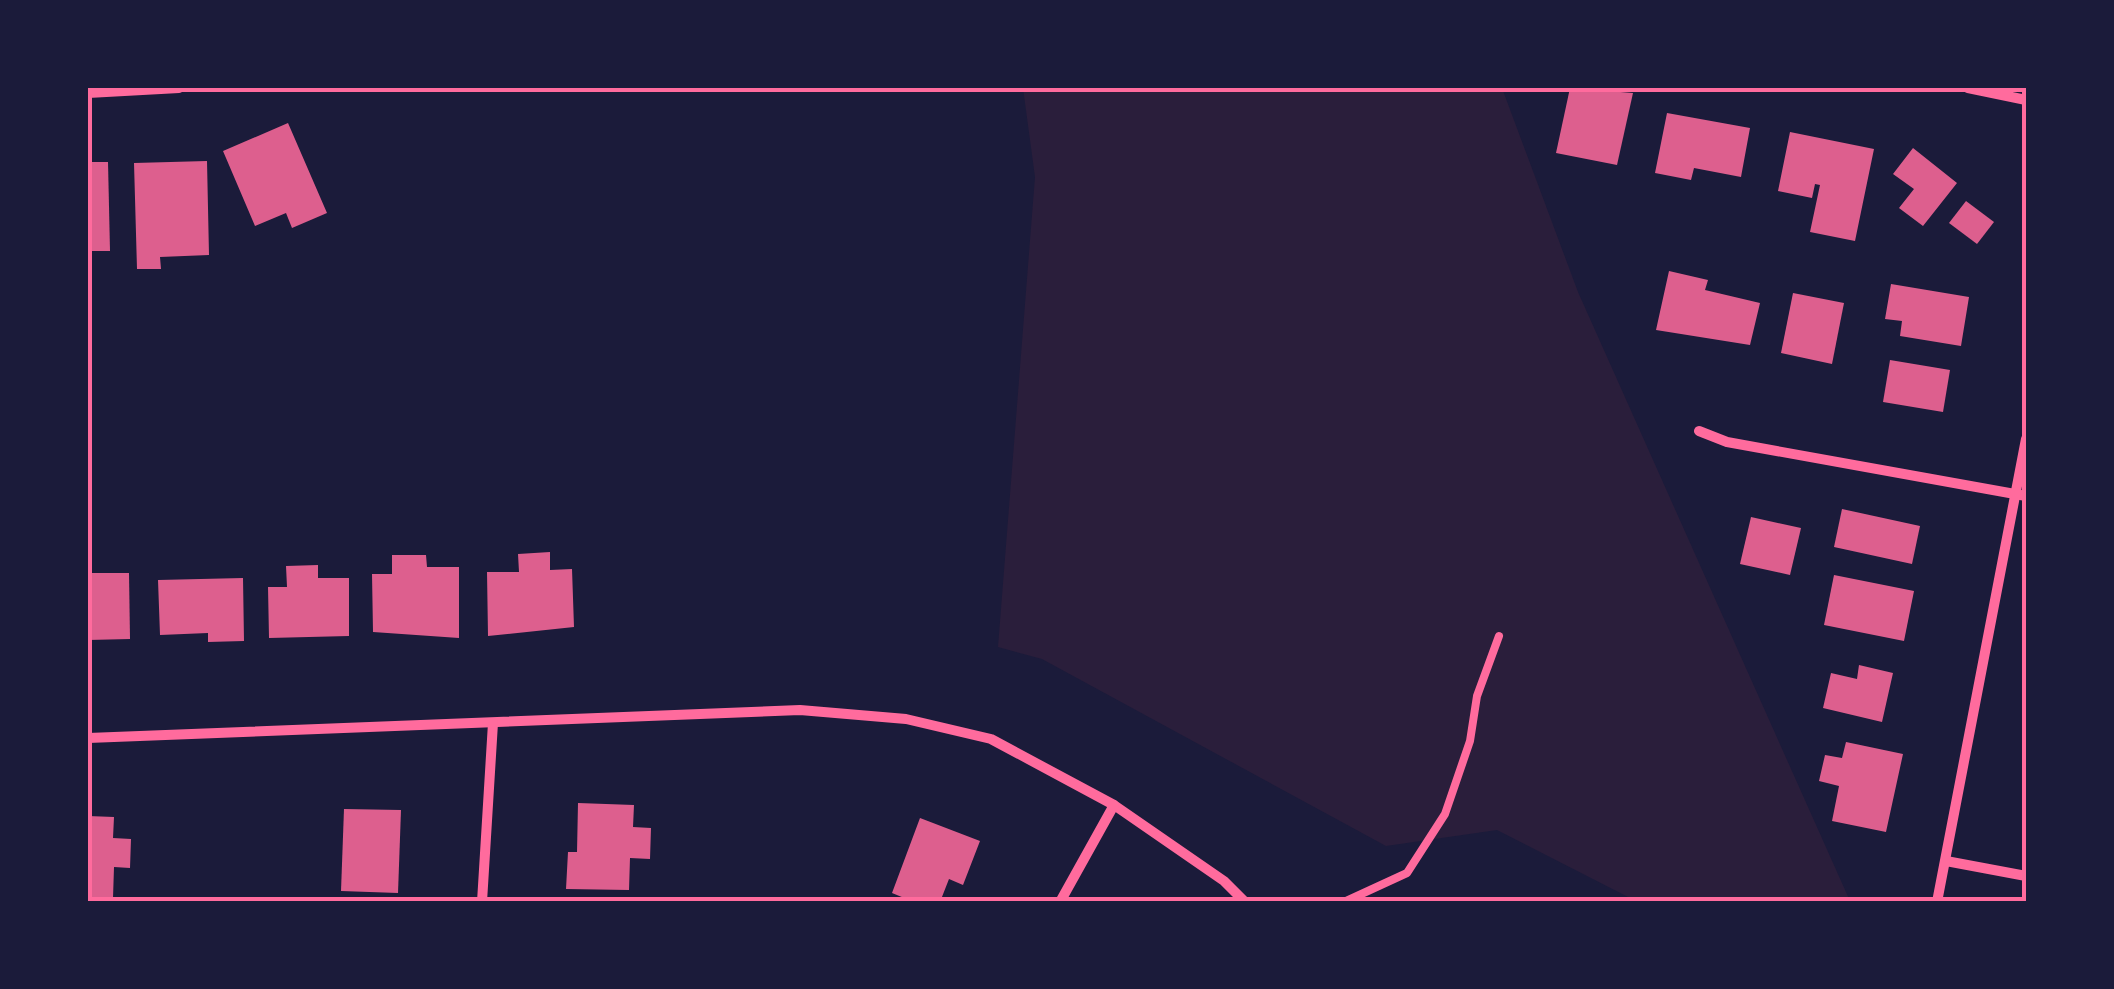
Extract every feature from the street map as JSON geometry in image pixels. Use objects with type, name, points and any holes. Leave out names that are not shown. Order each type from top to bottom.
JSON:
[{"type":"street","points":[[88,93],[179,88]]},
{"type":"street","points":[[1968,88],[2026,100]]},
{"type":"street","points":[[1699,431],[1727,442],[2021,495]]},
{"type":"street","points":[[1937,902],[2021,495],[2026,439]]},
{"type":"street","points":[[88,738],[800,710],[906,719],[991,739],[1114,805],[1224,881],[1245,902]]},
{"type":"street","points":[[482,902],[493,724]]},
{"type":"street","points":[[1060,902],[1114,805]]},
{"type":"street","points":[[1946,861],[2026,876]]},
{"type":"lane","points":[[1344,902],[1407,873],[1446,814],[1470,741],[1476,696],[1499,636]]},
{"type":"shaded area","points":[[1023,88],[1502,88],[1578,292],[1850,901],[1636,901],[1497,830],[1386,846],[1042,659],[998,647],[1035,177]]},
{"type":"building","points":[[1570,88],[1633,93],[1617,165],[1556,153]]},
{"type":"building","points":[[1667,113],[1750,128],[1741,177],[1694,168],[1691,180],[1655,173]]},
{"type":"building","points":[[288,123],[327,213],[292,228],[286,213],[255,226],[223,151]]},
{"type":"building","points":[[1790,132],[1874,149],[1855,241],[1810,232],[1820,185],[1815,184],[1812,198],[1778,191]]},
{"type":"building","points":[[1913,148],[1957,183],[1923,226],[1899,208],[1914,189],[1893,174]]},
{"type":"building","points":[[207,161],[209,255],[160,257],[161,269],[137,269],[134,163]]},
{"type":"building","points":[[88,162],[108,162],[110,251],[88,251]]},
{"type":"building","points":[[1966,201],[1994,222],[1977,244],[1949,223]]},
{"type":"building","points":[[1669,271],[1708,280],[1705,290],[1760,303],[1750,345],[1656,330]]},
{"type":"building","points":[[1891,284],[1969,297],[1961,346],[1900,336],[1902,321],[1885,319]]},
{"type":"building","points":[[1793,293],[1844,303],[1832,364],[1781,353]]},
{"type":"building","points":[[1890,360],[1950,370],[1943,412],[1883,402]]},
{"type":"building","points":[[1842,509],[1920,526],[1912,564],[1834,547]]},
{"type":"building","points":[[1751,517],[1801,528],[1790,575],[1740,564]]},
{"type":"building","points":[[550,552],[550,570],[572,569],[574,627],[488,636],[487,572],[519,572],[518,554]]},
{"type":"building","points":[[392,555],[426,555],[427,567],[459,567],[459,638],[373,632],[372,574],[392,574]]},
{"type":"building","points":[[318,565],[318,578],[349,578],[349,636],[269,638],[268,587],[287,587],[286,566]]},
{"type":"building","points":[[88,573],[129,573],[130,639],[88,640]]},
{"type":"building","points":[[1834,575],[1914,591],[1904,641],[1824,625]]},
{"type":"building","points":[[243,578],[244,641],[208,642],[208,633],[160,635],[158,580]]},
{"type":"building","points":[[1859,665],[1893,673],[1882,722],[1823,708],[1831,673],[1857,679]]},
{"type":"building","points":[[1846,742],[1903,754],[1886,832],[1832,821],[1839,786],[1819,781],[1825,755],[1842,758]]},
{"type":"building","points":[[578,803],[634,805],[633,827],[651,828],[650,859],[630,858],[629,890],[566,889],[568,852],[577,852]]},
{"type":"building","points":[[344,809],[401,810],[398,893],[341,891]]},
{"type":"building","points":[[88,816],[114,817],[113,838],[131,839],[130,868],[114,867],[113,898],[88,897]]},
{"type":"building","points":[[920,818],[980,841],[963,885],[949,879],[940,902],[914,902],[892,893]]}]
